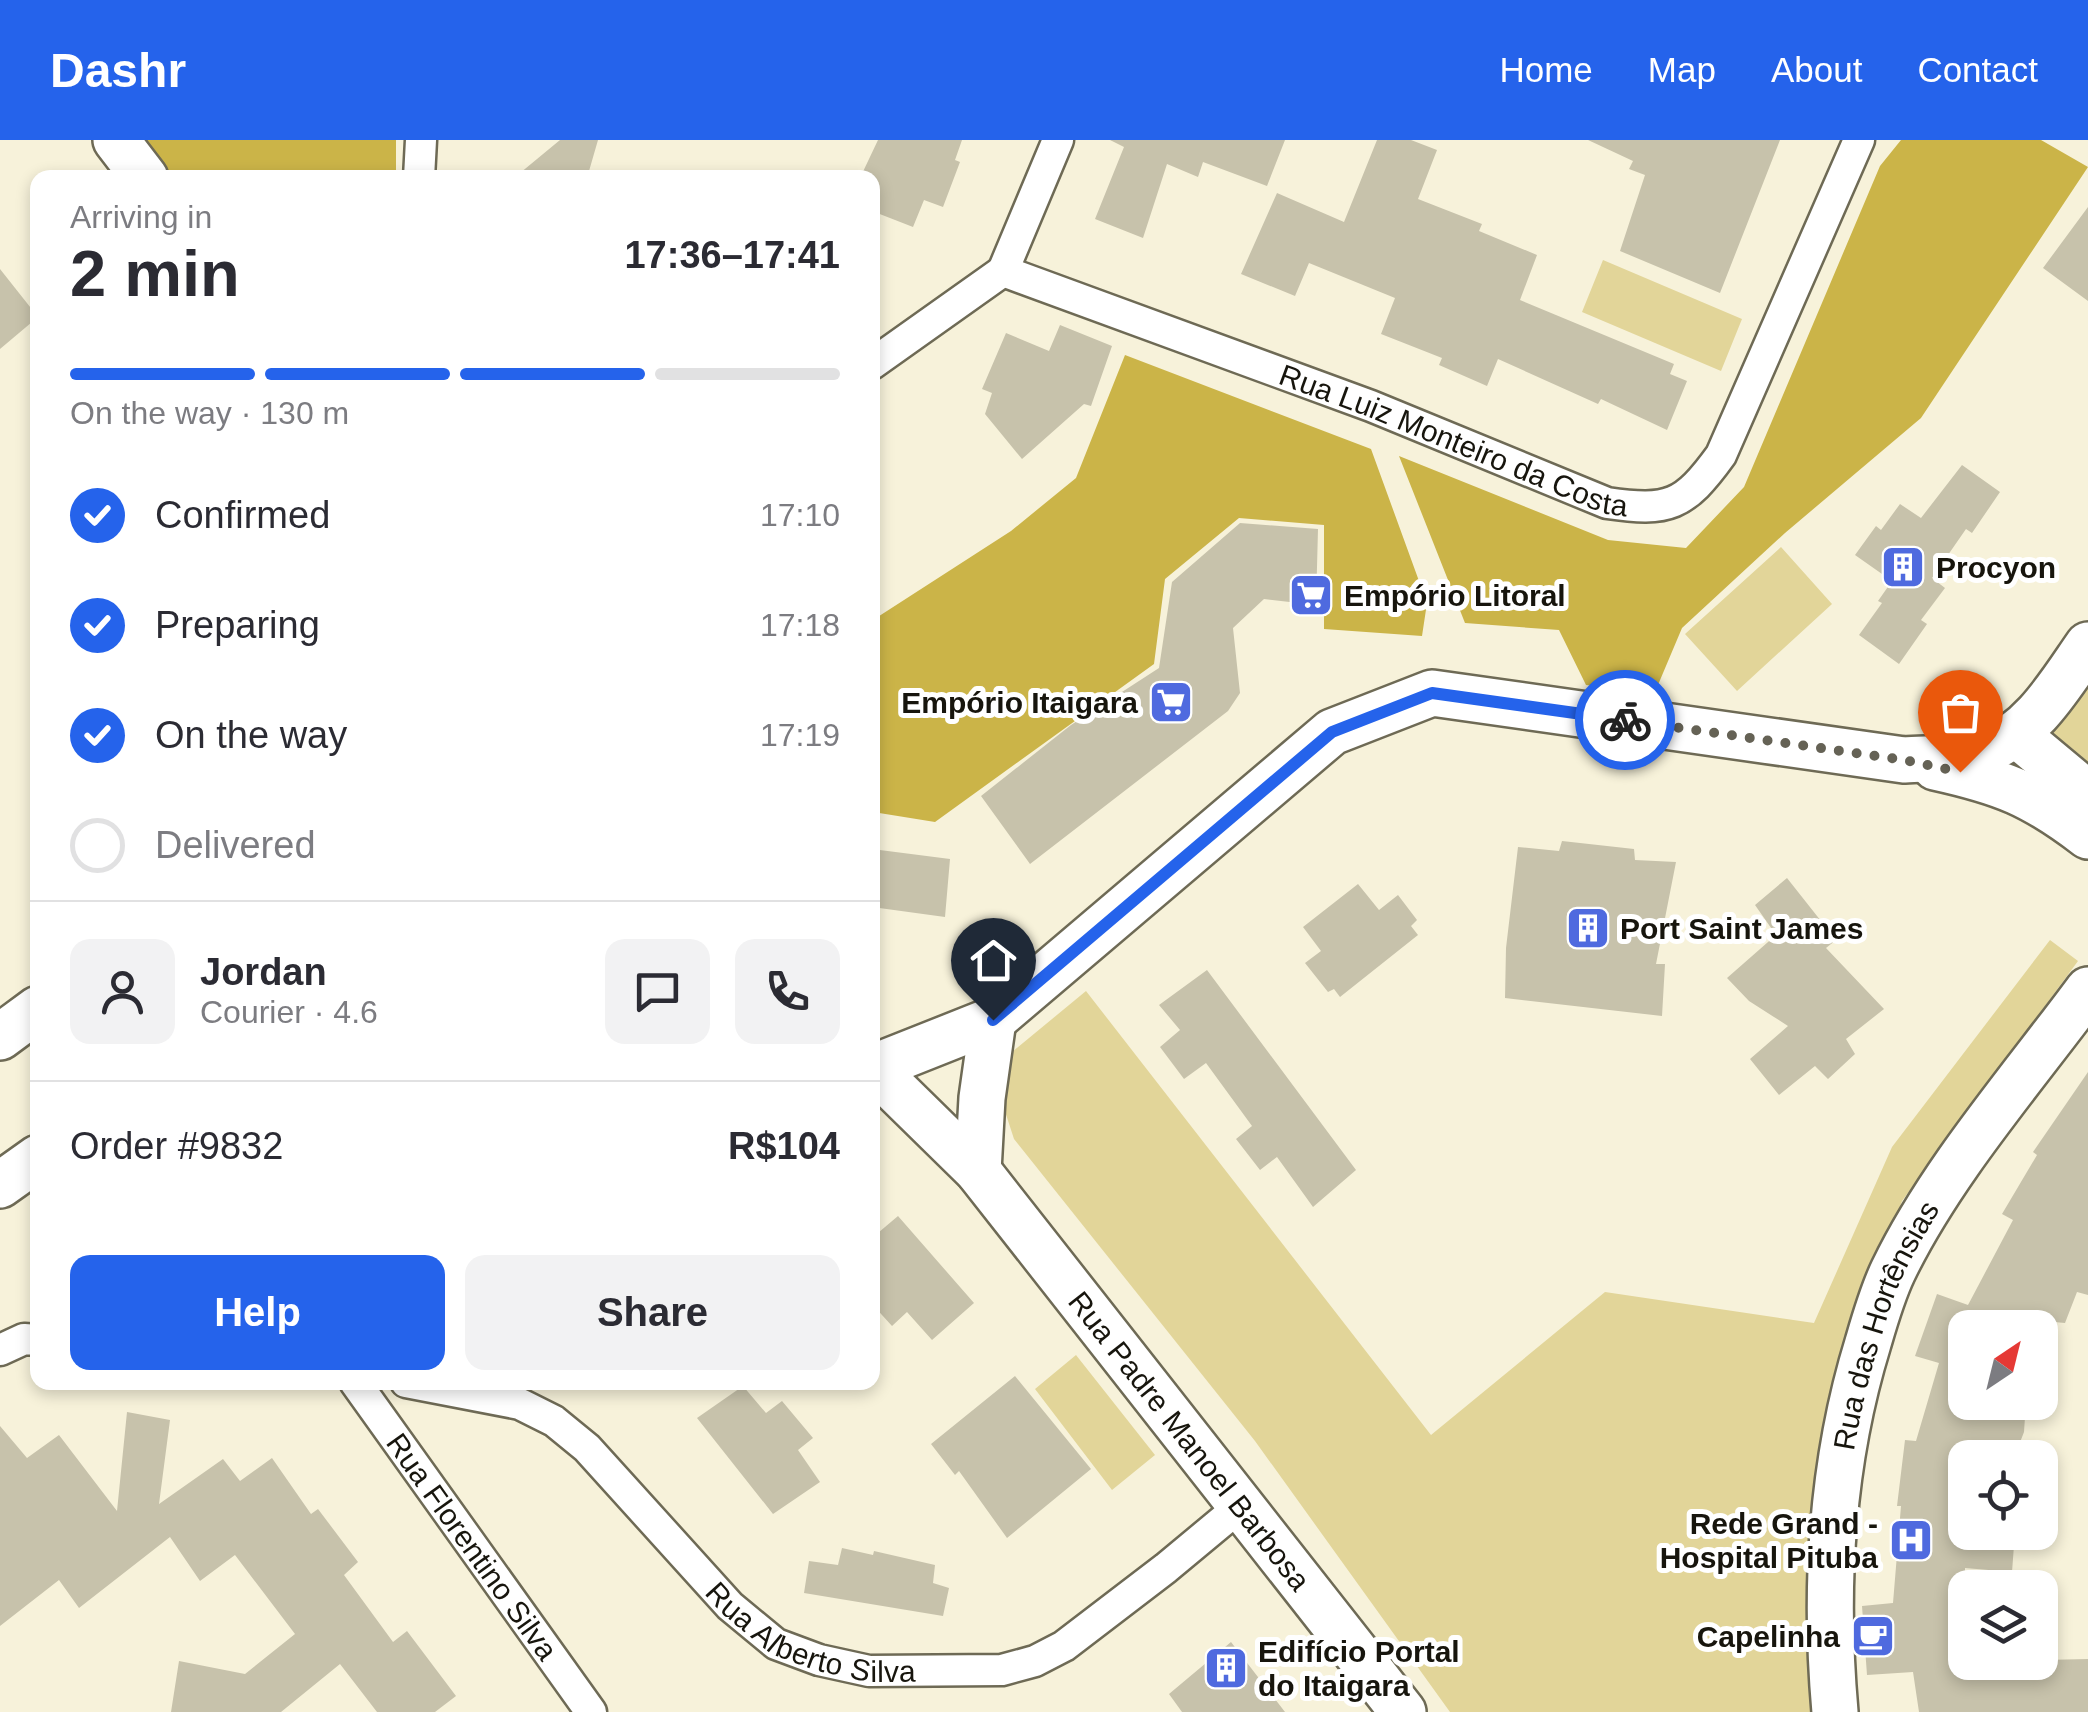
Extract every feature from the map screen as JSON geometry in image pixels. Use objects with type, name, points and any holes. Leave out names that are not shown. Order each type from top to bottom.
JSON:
[{"type":"street","points":[[116,140],[140,170]]},
{"type":"street","points":[[419,170],[421,140]]},
{"type":"street","points":[[880,358],[1003,271],[1058,140]]},
{"type":"street","name":"Rua Luiz Monteiro da Costa","points":[[1003,271],[1371,406],[1608,503],[1646,509],[1678,501],[1697,488],[1720,456],[1859,140]]},
{"type":"street","points":[[1904,760],[1983,752],[2016,734],[2046,705],[2088,645]]},
{"type":"street","points":[[880,1065],[993,1020],[1332,732],[1432,693],[1904,760],[1988,779],[2027,794],[2088,836]]},
{"type":"street","points":[[2016,734],[2088,794]]},
{"type":"street","name":"Rua das Hortênsias","points":[[1835,1712],[1830,1577],[1838,1473],[1850,1402],[1892,1274],[1920,1222],[1965,1156],[2088,990]]},
{"type":"street","points":[[0,1037],[30,1016]]},
{"type":"street","points":[[978,1171],[982,1098],[993,1020]]},
{"type":"street","name":"Rua Padre Manoel Barbosa","points":[[880,1075],[978,1171],[1403,1712]]},
{"type":"street","points":[[0,1185],[30,1164]]},
{"type":"street","points":[[0,1350],[30,1339]]},
{"type":"street","name":"Rua Florentino Silva","points":[[360,1390],[591,1712]]},
{"type":"street","name":"Rua Alberto Silva","points":[[447,1390],[520,1404],[554,1421],[588,1448],[730,1606],[776,1644],[869,1672],[1002,1670],[1035,1661],[1064,1646],[1242,1504]]},
{"type":"shaded area","points":[[141,140],[396,140],[396,170],[165,170]]},
{"type":"shaded area","points":[[1901,140],[2041,140],[2088,167],[1921,418],[1785,533],[1682,628],[1655,692],[1586,685],[1559,630],[1465,623],[1399,456],[1608,540],[1686,548],[1744,487],[1880,166]]},
{"type":"shaded area","points":[[1603,260],[1742,319],[1721,371],[1582,312]]},
{"type":"shaded area","points":[[1125,355],[1371,449],[1427,603],[1422,636],[1324,629],[1324,525],[1239,518],[1165,579],[1154,664],[935,822],[880,813],[880,615],[1011,531],[1076,478]]},
{"type":"shaded area","points":[[1781,547],[1832,604],[1737,691],[1685,634]]},
{"type":"shaded area","points":[[2088,673],[2088,777],[2043,741]]},
{"type":"shaded area","points":[[2050,940],[2078,961],[1902,1201],[1852,1344],[1807,1613],[1821,1712],[1450,1712],[1255,1441],[1014,1139],[999,1093],[1006,1057],[1086,991],[1431,1435],[1605,1292],[1814,1323],[1892,1147]]},
{"type":"shaded area","points":[[1076,1355],[1155,1455],[1112,1490],[1035,1389]]},
{"type":"building","points":[[560,140],[598,140],[589,170],[524,170]]},
{"type":"building","points":[[878,140],[962,140],[955,160],[960,162],[943,207],[924,200],[913,227],[880,214],[880,170],[864,170]]},
{"type":"building","points":[[1110,140],[1285,140],[1267,186],[1203,162],[1198,177],[1167,164],[1143,238],[1095,219],[1124,147]]},
{"type":"building","points":[[1377,140],[1411,140],[1437,150],[1418,199],[1482,224],[1479,231],[1537,255],[1520,300],[1674,364],[1670,374],[1687,381],[1667,430],[1601,399],[1598,404],[1498,359],[1487,386],[1439,365],[1442,358],[1381,334],[1395,298],[1309,263],[1295,296],[1241,274],[1277,193],[1344,222]]},
{"type":"building","points":[[1588,140],[1780,140],[1720,293],[1620,251],[1645,175],[1629,169],[1633,161]]},
{"type":"building","points":[[2088,207],[2088,301],[2043,268]]},
{"type":"building","points":[[0,269],[30,307],[30,324],[0,349]]},
{"type":"building","points":[[1060,325],[1112,346],[1091,406],[1084,404],[1022,459],[985,414],[992,393],[982,389],[1006,333],[1049,351]]},
{"type":"building","name":"Procyon","points":[[1962,465],[2000,492],[1972,533],[1966,529],[1932,578],[1945,588],[1921,620],[1927,624],[1899,664],[1859,635],[1892,581],[1855,555],[1876,526],[1881,530],[1900,504],[1921,518]]},
{"type":"building","name":"Empório Itaigara","points":[[1240,523],[1318,529],[1316,605],[1264,599],[1233,628],[1240,693],[1228,711],[1030,864],[981,796],[1071,725],[1159,668],[1172,582]]},
{"type":"building","name":"Port Saint James","points":[[1562,841],[1634,849],[1635,860],[1676,862],[1656,964],[1665,964],[1662,1016],[1505,998],[1506,948],[1518,847],[1559,851]]},
{"type":"building","points":[[880,850],[950,859],[945,917],[880,908]]},
{"type":"building","points":[[1787,878],[1836,940],[1826,948],[1884,1009],[1846,1039],[1855,1054],[1828,1079],[1815,1066],[1779,1095],[1750,1059],[1788,1026],[1749,1001],[1727,978],[1776,935],[1755,905]]},
{"type":"building","points":[[1358,884],[1379,910],[1398,895],[1417,920],[1411,926],[1418,935],[1340,997],[1334,989],[1328,992],[1305,963],[1321,951],[1303,927]]},
{"type":"building","points":[[1207,970],[1356,1170],[1313,1207],[1277,1157],[1260,1170],[1236,1139],[1252,1126],[1206,1063],[1184,1079],[1160,1047],[1180,1030],[1159,1005]]},
{"type":"building","points":[[2088,1072],[2088,1295],[2077,1292],[2065,1323],[2058,1322],[2058,1310],[1948,1310],[1948,1420],[2025,1420],[2021,1440],[1948,1440],[1948,1550],[2014,1550],[2012,1570],[1948,1570],[1948,1680],[2058,1680],[2058,1660],[2088,1659],[2088,1712],[1919,1712],[1913,1672],[1867,1675],[1862,1606],[1893,1603],[1901,1506],[1897,1506],[1905,1440],[1916,1441],[1939,1363],[1915,1356],[1937,1294],[1968,1305],[2013,1220],[2002,1214],[2037,1155],[2033,1152]]},
{"type":"building","points":[[898,1216],[974,1303],[932,1340],[907,1312],[892,1326],[880,1313],[880,1231]]},
{"type":"building","points":[[1015,1376],[1091,1469],[1007,1538],[959,1471],[955,1475],[931,1444]]},
{"type":"building","points":[[737,1390],[746,1390],[766,1413],[782,1401],[813,1438],[798,1450],[820,1482],[773,1514],[697,1418]]},
{"type":"building","points":[[127,1412],[170,1420],[159,1504],[223,1459],[240,1481],[272,1458],[311,1514],[318,1509],[358,1562],[344,1575],[393,1642],[407,1631],[456,1696],[435,1712],[377,1712],[340,1664],[281,1712],[171,1712],[179,1661],[245,1674],[295,1634],[235,1555],[200,1581],[170,1537],[79,1608],[59,1580],[0,1626],[0,1426],[27,1458],[59,1435],[117,1511]]},
{"type":"building","points":[[842,1548],[935,1565],[933,1583],[949,1588],[943,1616],[804,1593],[809,1561],[838,1565]]},
{"type":"building","name":"Edifício Portal do Itaigara","points":[[1231,1642],[1285,1712],[1182,1712],[1169,1694]]},
{"type":"way so far","points":[[1625,720],[1904,760],[1960,772]]},
{"type":"place","name":"Procyon","points":[[1903,567]]},
{"type":"place","name":"Empório Litoral","points":[[1311,595]]},
{"type":"place","name":"Empório Itaigara","points":[[1171,702]]},
{"type":"place","name":"Port Saint James","points":[[1588,928]]},
{"type":"place","name":"Rede Grand - Hospital Pituba","points":[[1911,1540]]},
{"type":"place","name":"Capelinha","points":[[1873,1636]]},
{"type":"place","name":"Edifício Portal do Itaigara","points":[[1226,1668]]},
{"type":"route","points":[[993,1020],[1332,732],[1432,693],[1625,720]]}]
